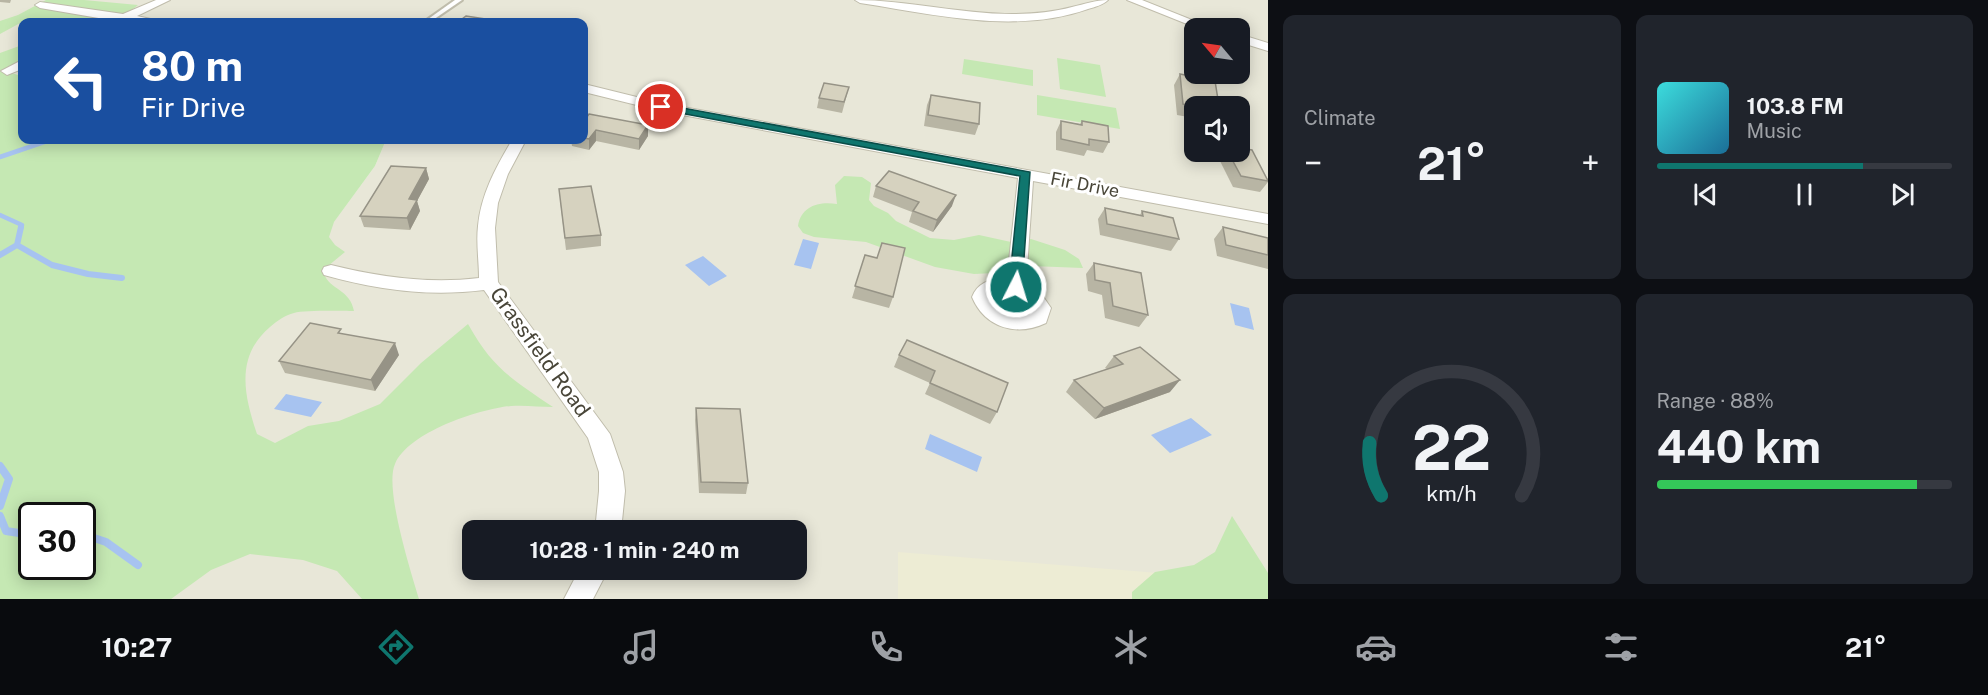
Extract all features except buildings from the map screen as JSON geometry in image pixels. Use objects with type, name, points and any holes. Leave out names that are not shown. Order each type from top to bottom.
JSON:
[{"type":"street","points":[[123,18],[165,0]]},
{"type":"street","points":[[860,0],[967,14],[1011,17],[1070,12],[1103,0]]},
{"type":"street","points":[[1132,0],[1184,20]]},
{"type":"street","points":[[40,6],[107,18]]},
{"type":"street","points":[[1250,41],[1268,47]]},
{"type":"street","points":[[7,71],[18,66]]},
{"type":"street","name":"Fir Drive","points":[[588,89],[661,107],[1268,219]]},
{"type":"street","name":"Grassfield Road","points":[[517,144],[500,174],[490,203],[486,228],[489,283],[598,434],[611,472],[610,520]]},
{"type":"street","points":[[1016,287],[1026,174]]},
{"type":"street","points":[[331,271],[369,281],[418,289],[451,289],[489,283]]},
{"type":"street","points":[[578,599],[588,580]]},
{"type":"lane","points":[[433,18],[459,0]]},
{"type":"shaded area","points":[[0,0],[1268,0],[1268,599],[899,553],[898,599],[144,599],[191,416],[375,166],[384,144],[588,144],[588,18],[18,18],[18,75],[0,70]]},
{"type":"shaded area","points":[[898,552],[1245,580],[1260,599],[898,599]]},
{"type":"green space","points":[[46,0],[84,0],[138,5],[128,13],[116,18],[18,18],[18,24],[0,34],[0,21],[18,15]]},
{"type":"green space","points":[[18,46],[18,63],[8,69],[8,72],[18,75],[18,144],[384,144],[375,166],[334,222],[329,237],[345,252],[328,266],[324,274],[348,298],[354,311],[299,312],[287,315],[270,327],[259,339],[251,351],[246,377],[246,391],[257,434],[275,443],[308,426],[339,421],[380,404],[421,363],[468,324],[486,352],[504,372],[553,407],[511,406],[464,417],[429,432],[403,452],[395,464],[393,491],[405,551],[419,599],[362,599],[337,571],[303,560],[250,554],[211,570],[171,599],[0,599],[0,53]]},
{"type":"green space","points":[[1057,58],[1100,65],[1106,97],[1060,89]]},
{"type":"green space","points":[[964,59],[1033,70],[1033,86],[962,74]]},
{"type":"green space","points":[[1037,95],[1116,108],[1120,129],[1037,115]]},
{"type":"green space","points":[[844,176],[862,177],[871,183],[869,200],[874,206],[888,213],[896,221],[930,238],[954,240],[979,235],[1011,242],[1031,239],[1065,250],[1079,259],[1083,268],[1031,266],[995,273],[974,274],[935,267],[866,242],[814,237],[803,233],[798,226],[803,214],[807,209],[818,204],[837,204],[835,185]]},
{"type":"green space","points":[[998,289],[1032,300],[1030,318],[999,313],[989,294]]},
{"type":"green space","points":[[1232,516],[1268,573],[1268,599],[1132,599],[1132,592],[1155,572],[1194,565],[1215,552]]},
{"type":"water","points":[[803,239],[819,243],[811,269],[794,265]]},
{"type":"water","points":[[703,256],[727,276],[709,286],[685,265]]},
{"type":"water","points":[[1230,303],[1249,308],[1254,330],[1235,325]]},
{"type":"water","points":[[286,394],[322,402],[311,417],[274,409]]},
{"type":"water","points":[[1191,418],[1212,435],[1170,453],[1151,435]]},
{"type":"water","points":[[930,434],[982,457],[977,472],[925,449]]},
{"type":"waterway","points":[[0,157],[38,144]]},
{"type":"waterway","points":[[0,215],[22,225],[21,229]]},
{"type":"waterway","points":[[17,245],[21,227]]},
{"type":"waterway","points":[[0,255],[17,245]]},
{"type":"waterway","points":[[17,245],[52,265],[88,274],[122,278]]},
{"type":"waterway","points":[[0,466],[9,479],[0,506]]},
{"type":"waterway","points":[[0,516],[6,531],[18,533]]},
{"type":"waterway","points":[[96,539],[106,542],[138,565]]},
{"type":"route","points":[[661,107],[1026,174],[1016,287]]}]
